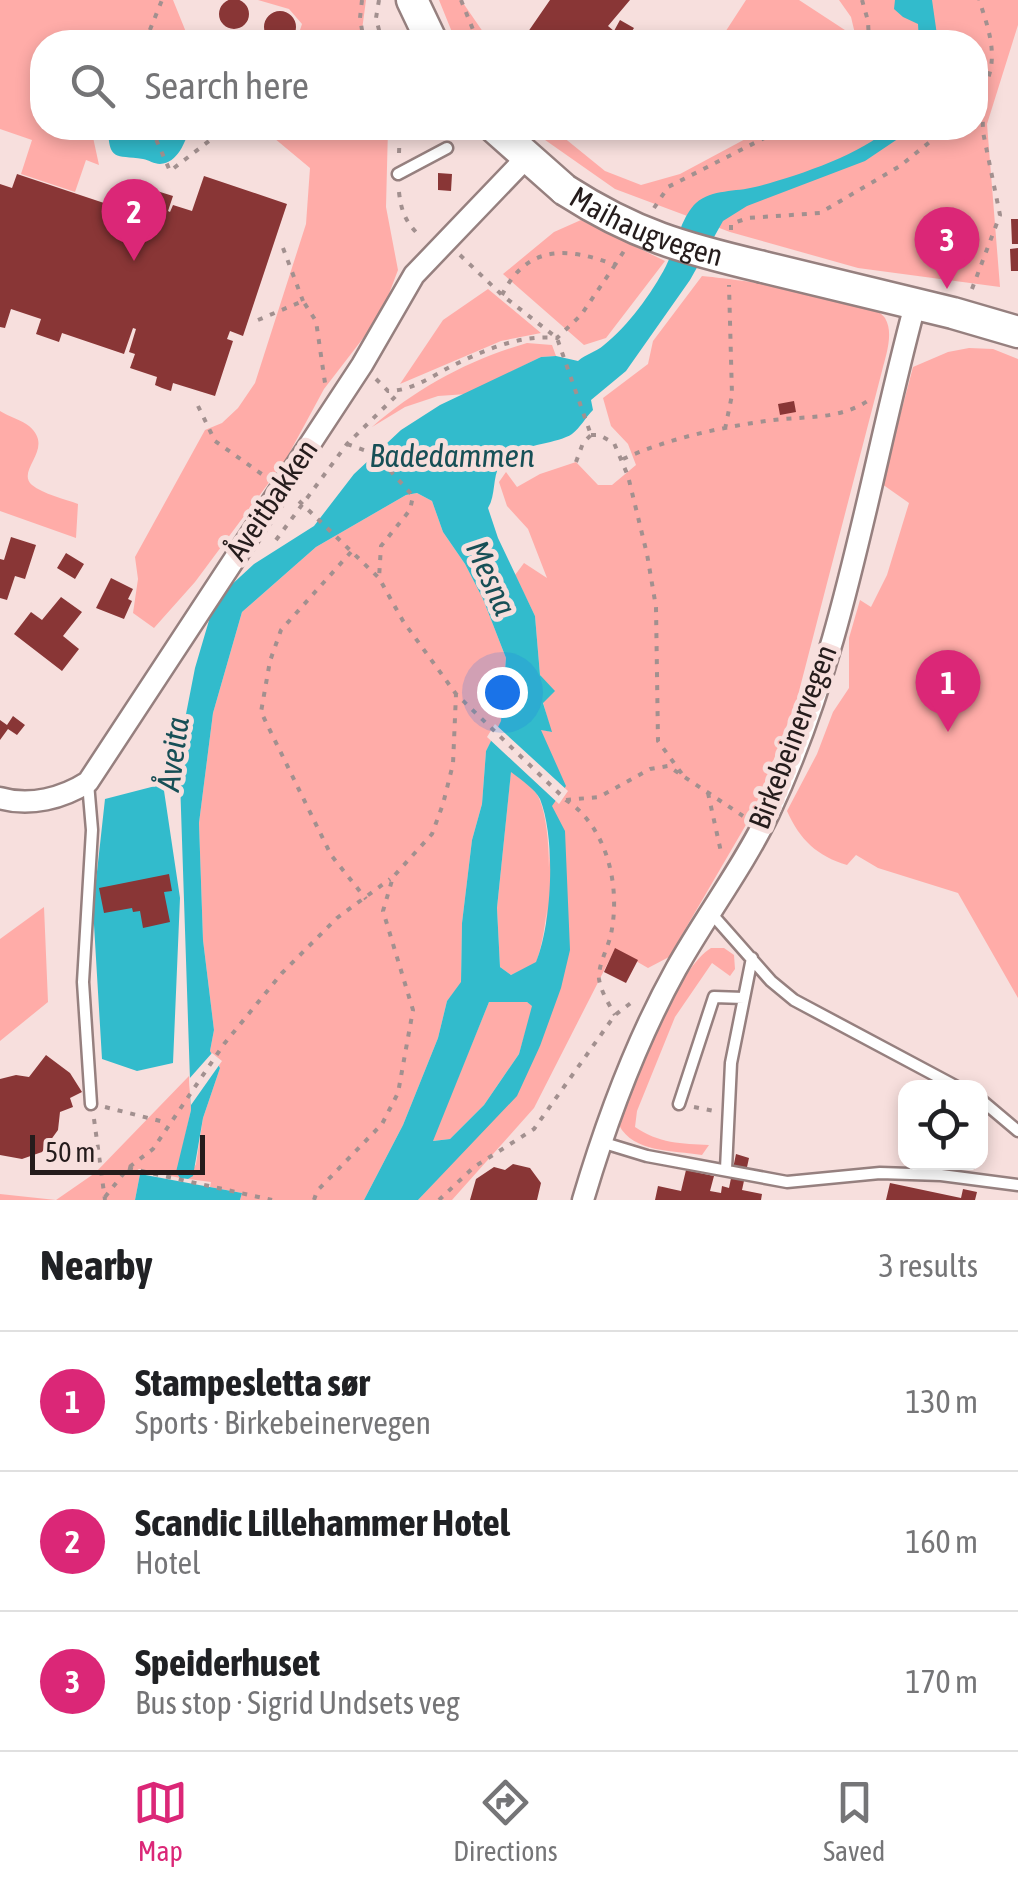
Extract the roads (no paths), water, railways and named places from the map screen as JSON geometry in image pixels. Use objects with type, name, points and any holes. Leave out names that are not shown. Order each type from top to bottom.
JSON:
[{"type":"street","points":[[412,0],[426,30]]},
{"type":"street","name":"Maihaugvegen","points":[[507,140],[565,190],[648,236],[916,306],[954,312],[1018,332]]},
{"type":"street","name":"Åveitbakken","points":[[88,782],[362,365],[414,275],[526,158]]},
{"type":"street","name":"Birkebeinervegen","points":[[583,1200],[618,1089],[640,1038],[760,828],[809,710],[854,568],[916,306]]},
{"type":"street","points":[[0,798],[36,801],[70,793],[88,782]]},
{"type":"lane","points":[[398,174],[447,148]]},
{"type":"lane","points":[[88,782],[92,830],[83,982],[91,1104]]},
{"type":"lane","points":[[710,912],[794,1000],[943,1080]]},
{"type":"lane","points":[[726,1169],[732,1063],[752,958]]},
{"type":"lane","points":[[679,1104],[714,996],[744,998]]},
{"type":"lane","points":[[988,1106],[1018,1131]]},
{"type":"lane","points":[[600,1141],[646,1156],[788,1182],[880,1173],[942,1175],[1018,1186]]},
{"type":"water","points":[[895,0],[932,0],[936,30],[918,30],[918,24],[894,9]]},
{"type":"water","points":[[109,140],[185,140],[176,156],[160,164],[120,156]]},
{"type":"water","points":[[874,140],[896,140],[865,161],[747,206],[723,221],[690,280],[626,371],[591,400],[593,410],[578,429],[565,438],[514,452],[500,464],[488,508],[535,616],[540,675],[555,691],[543,703],[552,732],[541,730],[566,786],[552,806],[565,831],[570,950],[540,1046],[517,1096],[418,1200],[364,1200],[403,1125],[438,1038],[447,1001],[461,982],[462,923],[472,840],[482,804],[486,751],[501,721],[506,658],[483,599],[443,532],[432,501],[417,493],[406,495],[316,547],[242,612],[213,713],[199,823],[203,940],[214,1030],[210,1051],[220,1068],[203,1118],[193,1176],[180,1178],[176,1172],[191,1110],[179,750],[195,668],[215,600],[254,564],[314,526],[354,474],[401,430],[440,405],[541,357],[578,361],[604,345],[647,298],[666,266],[686,216],[702,198],[807,171]],"holes":[[[511,772],[540,799],[545,816],[550,858],[549,904],[536,962],[511,975],[500,967],[497,908]],[[489,1002],[527,1002],[532,1006],[519,1054],[484,1105],[450,1139],[433,1141]]]},
{"type":"water","points":[[163,784],[180,898],[173,1063],[137,1071],[102,1059],[93,908],[105,799]]},
{"type":"water","points":[[140,1174],[242,1193],[240,1200],[135,1200]]},
{"type":"place","name":"Scandic Lillehammer Hotel","points":[[134,261]]},
{"type":"place","name":"Speiderhuset","points":[[947,289]]},
{"type":"place","name":"Stampesletta sør","points":[[948,732]]},
{"type":"water label","name":"Badedammen","points":[[452,456]]},
{"type":"water label","name":"Mesna","points":[[491,578]]},
{"type":"water label","name":"Åveita","points":[[173,754]]}]
